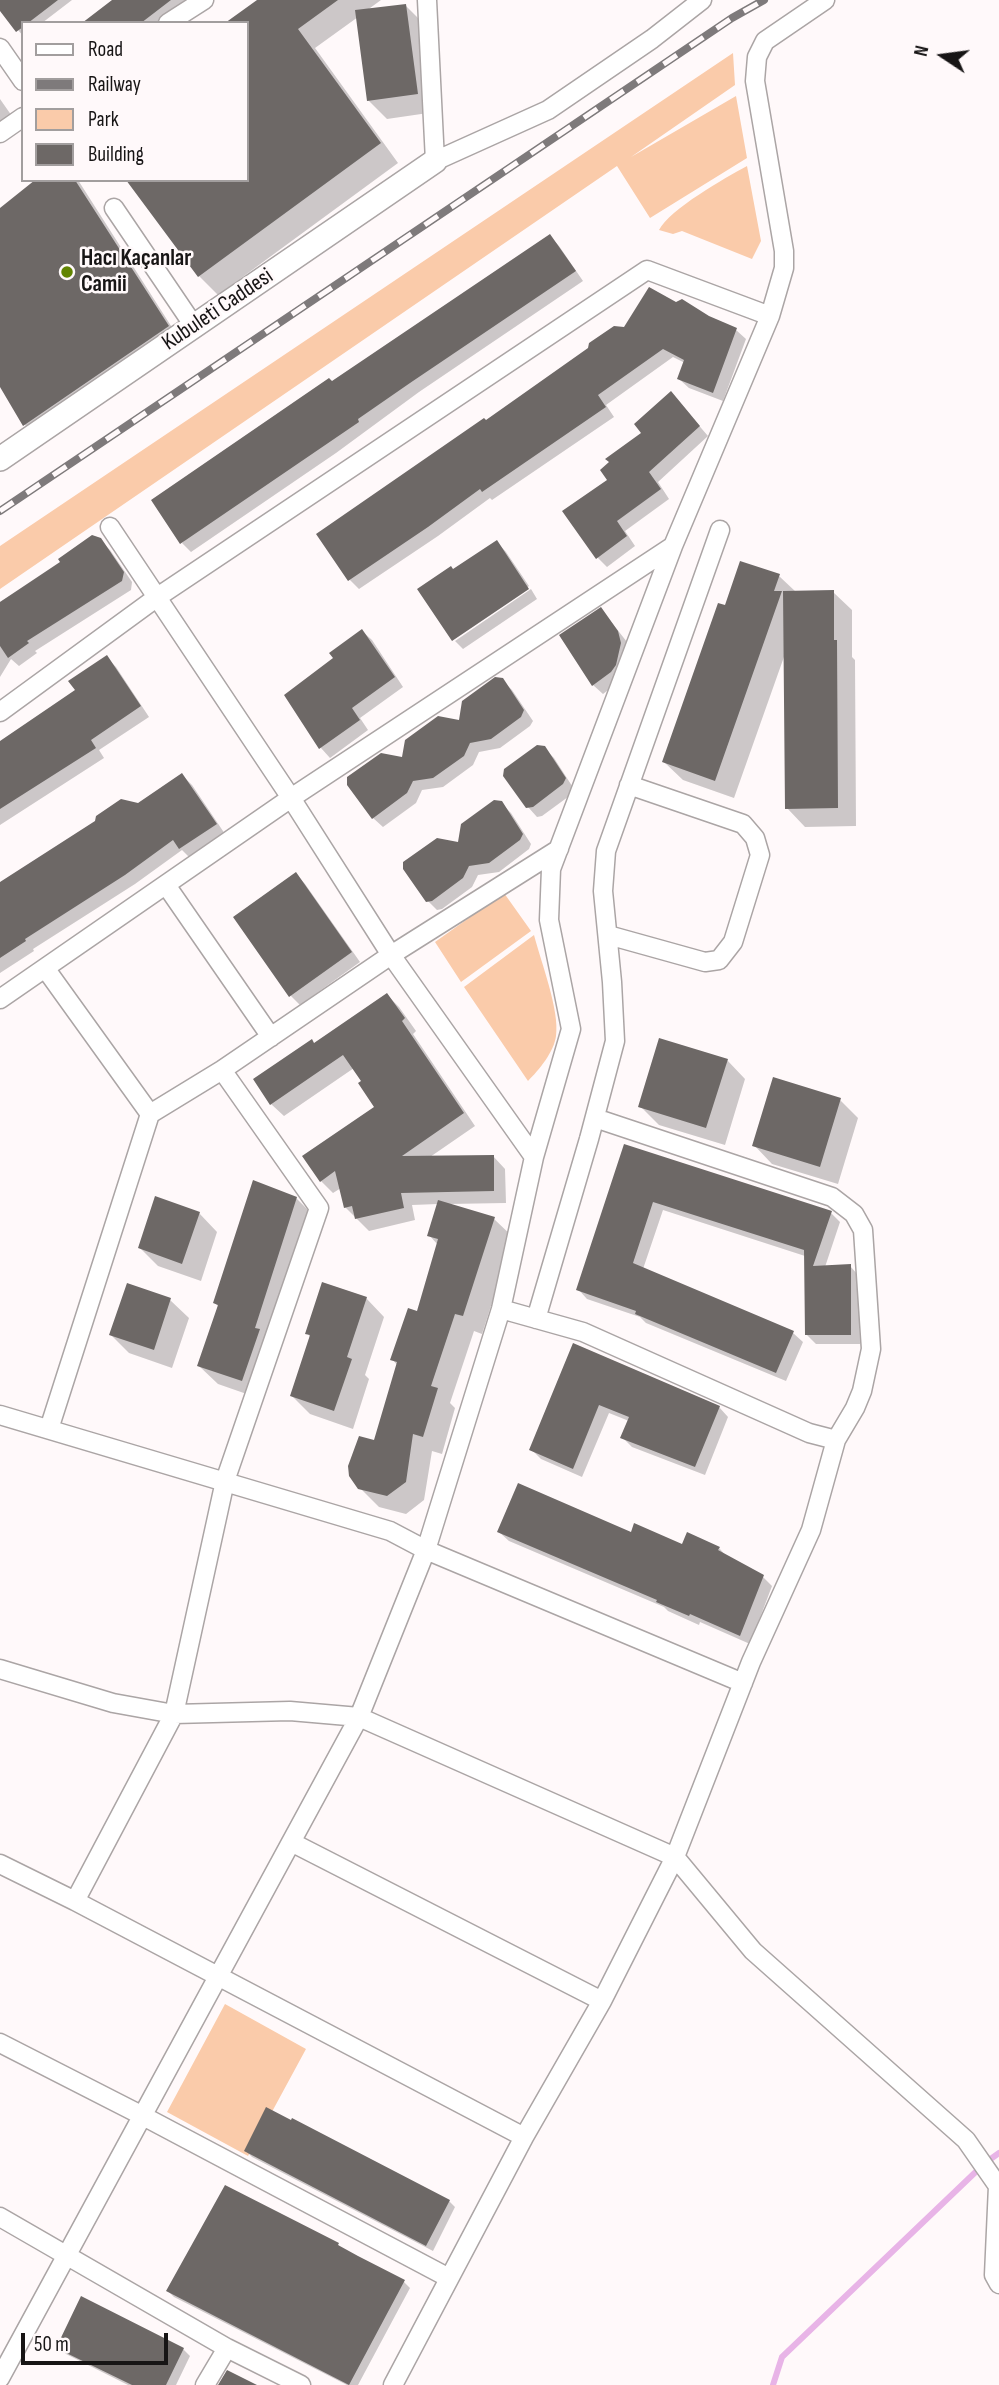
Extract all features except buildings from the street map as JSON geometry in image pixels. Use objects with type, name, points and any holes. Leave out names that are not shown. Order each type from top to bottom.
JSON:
[{"type":"street","points":[[172,21],[204,0]]},
{"type":"street","points":[[427,0],[435,161],[548,110],[702,0]]},
{"type":"street","points":[[0,2378],[359,1717],[426,1550],[501,1309],[534,1157],[571,1029],[550,920],[551,869],[673,546],[770,316],[782,277],[784,251],[754,81],[757,57],[765,41],[825,0]]},
{"type":"street","points":[[0,48],[21,78]]},
{"type":"street","points":[[0,133],[21,118]]},
{"type":"street","name":"Kubuleti Caddesi","points":[[0,459],[435,161]]},
{"type":"street","points":[[114,208],[194,326]]},
{"type":"street","points":[[0,712],[156,598],[647,270],[770,316]]},
{"type":"street","points":[[110,527],[291,798],[391,955],[534,1157]]},
{"type":"street","points":[[536,1318],[615,1041],[603,891],[606,851],[720,530]]},
{"type":"street","points":[[0,999],[291,798],[673,546]]},
{"type":"street","points":[[608,935],[705,962],[719,960],[733,942],[760,855],[755,838],[743,824],[629,785]]},
{"type":"street","points":[[49,1429],[150,1114],[222,1070],[391,955],[559,849]]},
{"type":"street","points":[[166,885],[271,1037]]},
{"type":"street","points":[[46,968],[150,1114]]},
{"type":"street","points":[[75,1901],[174,1714],[225,1480],[319,1208],[222,1070]]},
{"type":"street","points":[[393,2385],[524,2137],[602,2001],[675,1857],[743,1683],[811,1530],[836,1440],[862,1391],[871,1349],[863,1230],[854,1214],[832,1197],[595,1118]]},
{"type":"street","points":[[501,1309],[583,1332],[809,1433],[836,1440]]},
{"type":"street","points":[[0,1415],[390,1531],[426,1550],[743,1683]]},
{"type":"street","points":[[0,1669],[113,1703],[174,1714],[289,1711],[359,1717],[675,1857],[753,1951],[965,2140],[999,2186],[994,2275],[999,2284]]},
{"type":"street","points":[[291,1842],[602,2001]]},
{"type":"street","points":[[0,1864],[524,2137]]},
{"type":"street","points":[[0,2043],[449,2278]]},
{"type":"street","points":[[0,2217],[227,2348],[301,2385]]},
{"type":"street","points":[[205,2385],[227,2348]]},
{"type":"green space","points":[[733,53],[735,85],[631,157],[736,96],[747,158],[650,218],[617,166],[0,589],[0,546]]},
{"type":"green space","points":[[747,166],[761,241],[752,259],[682,231],[673,234],[659,230],[686,204]]},
{"type":"green space","points":[[504,893],[531,931],[461,982],[435,942]]},
{"type":"green space","points":[[534,935],[553,1000],[556,1036],[549,1054],[528,1081],[464,987]]},
{"type":"green space","points":[[225,2004],[306,2049],[248,2156],[167,2112]]},
{"type":"waterway","points":[[773,2385],[782,2357],[985,2163],[999,2153]]},
{"type":"railway","points":[[0,511],[732,18],[764,0]]},
{"type":"place","name":"Hacı Kaçanlar Camii","points":[[67,272]]}]
